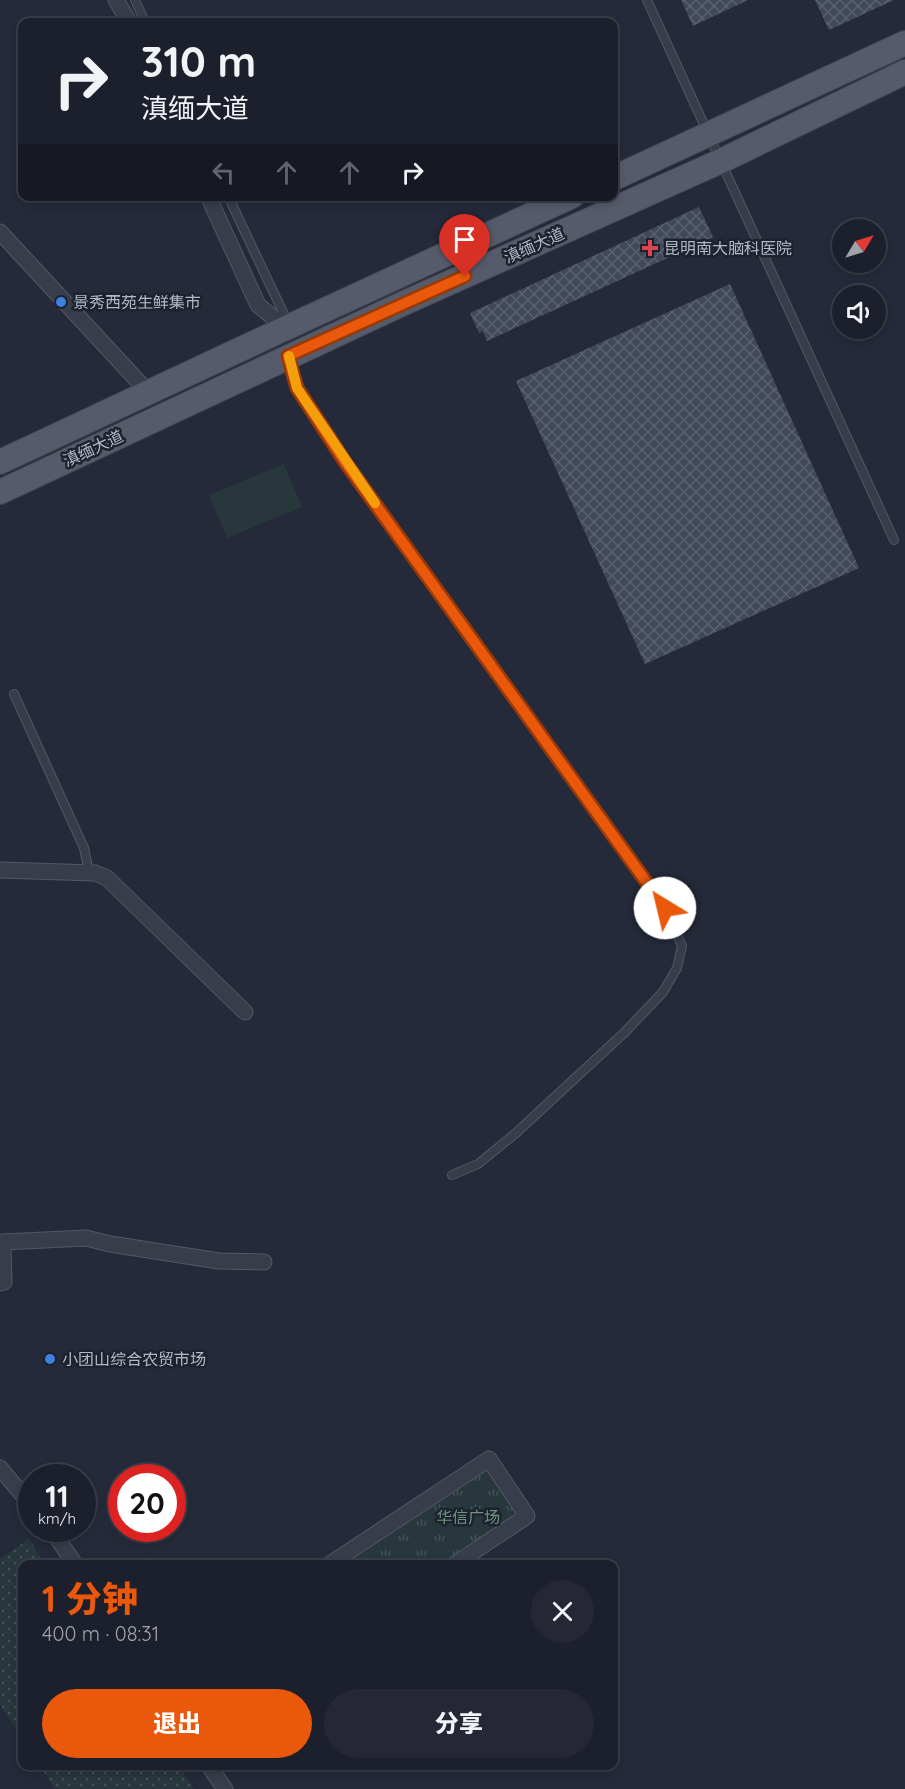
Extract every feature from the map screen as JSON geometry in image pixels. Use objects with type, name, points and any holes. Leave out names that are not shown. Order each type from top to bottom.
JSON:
[{"type":"main road","points":[[618,176],[905,43]]},
{"type":"main road","name":"滇缅大道","points":[[0,492],[288,356],[721,161],[905,72]]},
{"type":"main road","name":"滇缅大道","points":[[0,462],[561,201]]},
{"type":"street","points":[[116,0],[127,18]]},
{"type":"street","points":[[210,201],[258,305],[287,327]]},
{"type":"street","points":[[0,232],[148,392]]},
{"type":"street","points":[[0,870],[89,872],[107,878],[245,1012]]},
{"type":"street","points":[[0,1283],[4,1282],[3,1242],[86,1238],[110,1244],[219,1261],[264,1262]]},
{"type":"street","points":[[336,1560],[489,1459],[527,1516],[461,1560]]},
{"type":"street","points":[[0,1468],[18,1489]]},
{"type":"street","points":[[60,1542],[72,1560]]},
{"type":"street","points":[[212,1770],[225,1789]]},
{"type":"lane","points":[[135,0],[143,18]]},
{"type":"lane","points":[[647,0],[894,540]]},
{"type":"lane","points":[[230,201],[287,327]]},
{"type":"lane","points":[[288,356],[297,388],[345,462],[665,908],[682,946],[677,968],[663,992],[625,1032],[516,1133],[478,1164],[452,1175]]},
{"type":"lane","points":[[14,694],[84,848],[89,872]]},
{"type":"green space","points":[[284,464],[302,507],[227,538],[209,495]]},
{"type":"green space","name":"华信广场","points":[[487,1470],[518,1517],[452,1560],[353,1560]]},
{"type":"green space","points":[[25,1542],[31,1542],[42,1560],[18,1560],[18,1733],[0,1704],[0,1559]]},
{"type":"green space","points":[[43,1770],[182,1770],[194,1789],[55,1789]]},
{"type":"building","points":[[681,0],[748,0],[693,26]]},
{"type":"building","points":[[815,0],[894,0],[829,30]]},
{"type":"building","points":[[699,207],[713,237],[487,341],[483,331],[479,333],[470,313]]},
{"type":"building","points":[[730,284],[859,568],[645,664],[516,381]]},
{"type":"slow traffic","points":[[289,356],[297,388],[345,462],[375,503]]},
{"type":"place","name":"昆明南大脑科医院","points":[[650,248]]},
{"type":"place","name":"景秀西苑生鲜集市","points":[[61,302]]},
{"type":"place","name":"小团山综合农贸市场","points":[[50,1359]]},
{"type":"route","points":[[465,276],[288,356],[297,388],[345,462],[665,908]]}]
